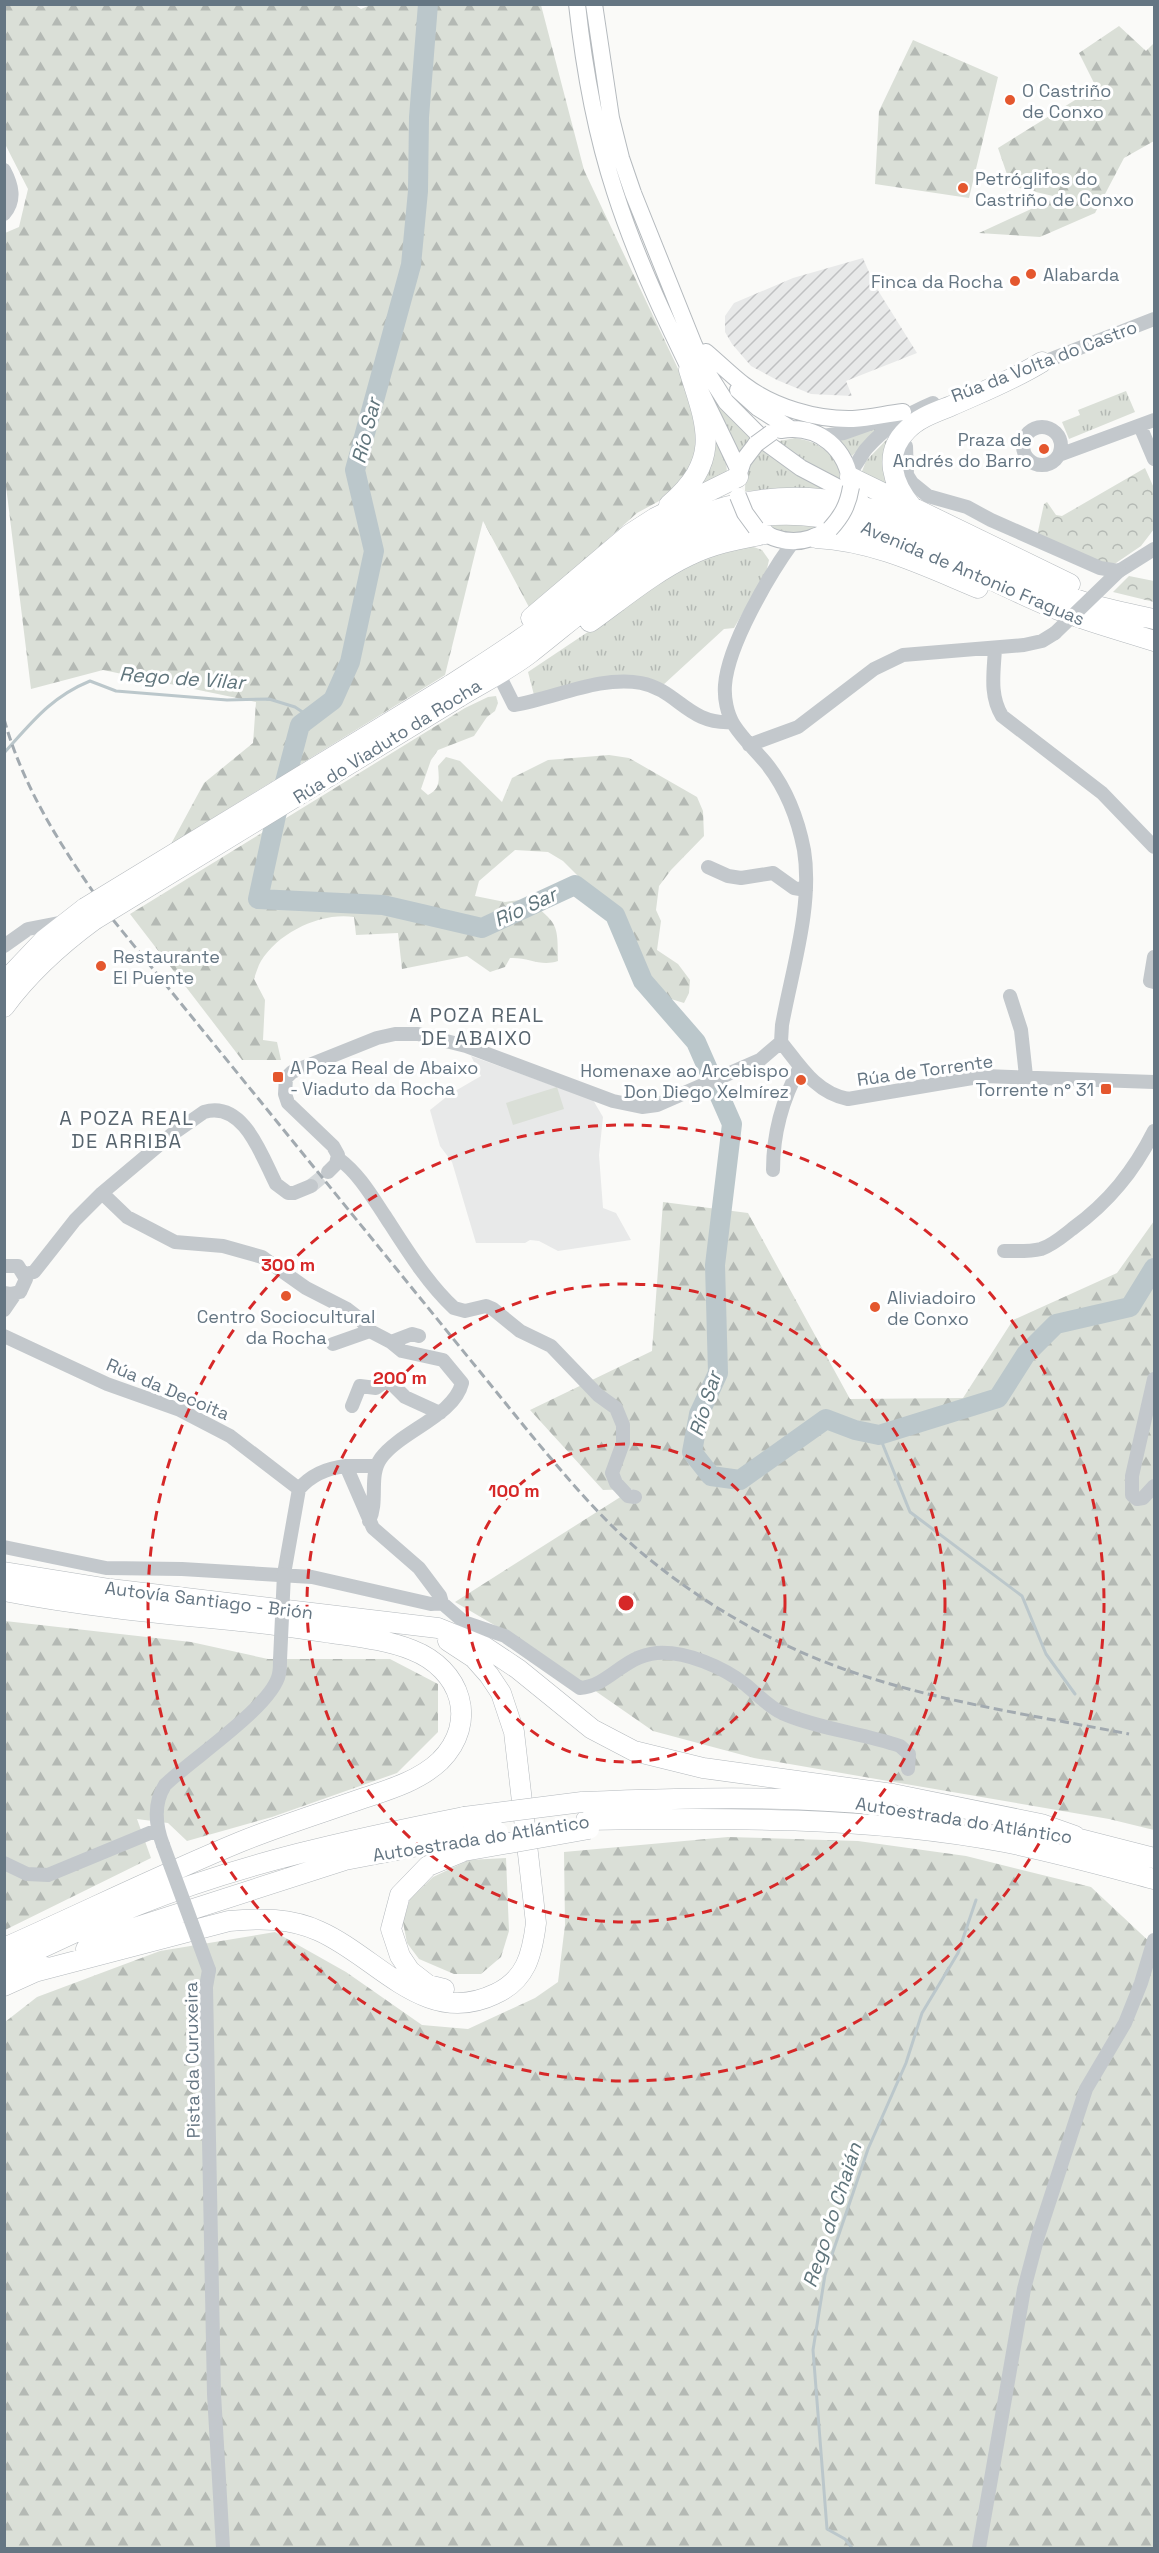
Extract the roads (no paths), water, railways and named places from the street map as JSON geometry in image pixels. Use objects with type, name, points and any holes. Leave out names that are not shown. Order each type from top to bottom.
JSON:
[{"type":"highway","points":[[914,509],[899,491],[893,473],[895,452],[905,431],[926,417],[1019,376],[1042,362]]},
{"type":"highway","points":[[655,518],[695,480],[705,456],[706,430],[689,370]]},
{"type":"highway","points":[[850,479],[1091,594],[1155,614]]},
{"type":"highway","points":[[475,669],[630,534],[655,518],[738,481]]},
{"type":"highway","name":"Rúa do Viaduto da Rocha","points":[[454,691],[475,669],[557,613],[618,564],[662,533],[707,511],[757,499],[792,506]]},
{"type":"highway","name":"Avenida de Antonio Fraguas","points":[[792,506],[836,500],[878,512],[917,527],[1012,573],[1076,599],[1155,619]]},
{"type":"highway","name":"Avenida de Antonio Fraguas","points":[[792,506],[911,543],[1050,607],[1086,621],[1155,641]]},
{"type":"highway","name":"Rúa do Viaduto da Rocha","points":[[4,1007],[16,990],[90,914],[454,691],[498,673],[527,655],[611,589],[661,555],[708,530],[792,506]]},
{"type":"highway","points":[[527,655],[557,645],[664,569],[689,555],[731,540],[765,533]]},
{"type":"highway","points":[[823,533],[893,552],[1065,625],[1092,634],[1155,647]]},
{"type":"highway","name":"Rúa do Viaduto da Rocha","points":[[4,982],[64,922],[90,914]]},
{"type":"highway","name":"Autovía Santiago - Brión","points":[[4,1572],[110,1589],[438,1628],[485,1647],[518,1669],[592,1729],[634,1751],[703,1768],[893,1794],[1041,1824],[1075,1836]]},
{"type":"highway","name":"Autovía Santiago - Brión","points":[[4,1591],[114,1608],[304,1628]]},
{"type":"highway","points":[[34,1972],[230,1921],[261,1918],[292,1922],[318,1930],[345,1944],[425,1998],[447,2004],[470,2004],[483,2000],[502,1991],[512,1983],[524,1970],[533,1951],[536,1923],[514,1732],[501,1693],[474,1658],[457,1646],[413,1625]]},
{"type":"highway","points":[[304,1628],[333,1628],[402,1637],[443,1649],[462,1663],[491,1700],[502,1733],[527,1920],[522,1947],[505,1973],[486,1987],[470,1992],[454,1992],[428,1985],[410,1971],[400,1956],[391,1929],[400,1895],[428,1866],[464,1835],[585,1817]]},
{"type":"highway","points":[[4,1948],[241,1842],[399,1786],[439,1761],[452,1746],[459,1727],[461,1709],[458,1691],[451,1677],[437,1663],[413,1650],[392,1644],[304,1628]]},
{"type":"highway","name":"Autoestrada do Atlántico","points":[[4,1986],[131,1929],[345,1860],[464,1835],[702,1798],[844,1802],[894,1807],[1075,1836],[1155,1858]]},
{"type":"highway","name":"Autoestrada do Atlántico","points":[[585,1817],[719,1818],[846,1823],[942,1833],[1004,1842],[1155,1879]]},
{"type":"highway","name":"Autoestrada do Atlántico","points":[[4,1965],[139,1904],[342,1841],[464,1835]]},
{"type":"main road","points":[[567,4],[615,193],[738,481],[745,513],[765,533],[793,542],[823,533]]},
{"type":"main road","points":[[577,4],[585,74]]},
{"type":"main road","points":[[594,4],[611,118],[624,167],[694,345],[712,380],[726,402],[751,428],[801,468],[878,512]]},
{"type":"main road","points":[[601,60],[603,4]]},
{"type":"main road","points":[[682,315],[706,352],[743,395],[791,429]]},
{"type":"main road","points":[[706,352],[743,384],[772,401],[792,409],[845,418],[903,412]]},
{"type":"main road","name":"Rúa da Volta do Castro","points":[[738,481],[748,452],[771,433],[802,429],[822,436]]},
{"type":"main road","points":[[822,436],[837,448],[850,479]]},
{"type":"main road","name":"Rúa da Volta do Castro","points":[[823,533],[841,518],[848,503],[850,479]]},
{"type":"street","points":[[4,170],[12,194],[11,203],[4,214]]},
{"type":"street","name":"Rúa da Volta do Castro","points":[[822,436],[851,431],[934,403],[1155,319]]},
{"type":"street","name":"Rúa da Volta do Castro","points":[[850,479],[864,451],[892,424],[934,403]]},
{"type":"street","points":[[1059,455],[1155,420]]},
{"type":"street","points":[[1140,426],[1155,459]]},
{"type":"street","points":[[906,446],[907,475],[912,483],[928,496],[967,507],[991,520],[1100,568],[1119,571]]},
{"type":"street","points":[[765,533],[777,552],[777,565]]},
{"type":"street","points":[[635,1497],[628,1496],[616,1483],[612,1473],[623,1443],[623,1425],[616,1408],[598,1395],[551,1346],[520,1331],[493,1309],[481,1306],[465,1311],[454,1308],[405,1247],[361,1180],[339,1159],[333,1146],[288,1103],[285,1094],[286,1078],[299,1069],[385,1036],[407,1034],[447,1040],[631,1106],[657,1105],[740,1070],[765,1057],[781,1042],[806,890],[804,851],[794,812],[775,775],[732,722],[725,692],[728,673],[742,633],[777,565],[793,542]]},
{"type":"street","points":[[750,745],[798,727],[874,669],[894,658],[903,655],[994,648],[1042,641],[1055,633],[1119,571],[1155,549]]},
{"type":"street","points":[[994,648],[993,692],[1002,716],[1102,793],[1155,847]]},
{"type":"street","points":[[498,673],[514,705],[571,691],[631,682],[654,687],[707,720],[732,722]]},
{"type":"street","points":[[708,867],[728,876],[741,878],[773,873],[794,888],[806,890]]},
{"type":"street","points":[[4,946],[28,929],[64,922]]},
{"type":"street","points":[[1155,957],[1150,981],[1155,982]]},
{"type":"street","points":[[1010,996],[1021,1030],[1026,1076]]},
{"type":"street","name":"Rúa de Torrente","points":[[781,1042],[800,1067],[822,1089],[848,1099],[971,1077],[1026,1076],[1155,1082]]},
{"type":"street","points":[[773,1170],[779,1115],[787,1092],[800,1067]]},
{"type":"street","points":[[25,1274],[34,1272],[75,1220],[102,1193],[171,1135],[209,1110],[226,1113],[242,1123],[276,1184],[282,1189],[294,1193],[311,1186]]},
{"type":"street","points":[[1004,1251],[1042,1248],[1054,1243],[1091,1215],[1115,1192],[1142,1156],[1155,1131]]},
{"type":"street","points":[[328,1172],[339,1159]]},
{"type":"street","points":[[102,1193],[127,1217],[175,1242],[223,1246],[262,1257],[306,1288],[347,1309],[370,1331],[391,1342],[402,1351],[443,1360],[462,1383],[459,1393],[440,1413],[392,1447],[375,1466],[374,1511],[369,1521]]},
{"type":"street","points":[[4,1266],[18,1266],[25,1274],[26,1284],[10,1293],[4,1310]]},
{"type":"street","points":[[333,1344],[370,1331]]},
{"type":"street","points":[[391,1342],[412,1334],[420,1336]]},
{"type":"street","name":"Rúa da Decoita","points":[[4,1336],[107,1384],[180,1410],[230,1436],[299,1489]]},
{"type":"street","points":[[1155,1379],[1132,1476],[1131,1492],[1134,1497],[1143,1498],[1155,1486]]},
{"type":"street","points":[[352,1406],[360,1386],[376,1388],[384,1382],[392,1384],[405,1397],[440,1413]]},
{"type":"street","points":[[346,1466],[373,1528],[418,1568],[440,1596],[442,1603],[464,1622],[505,1636],[580,1688],[593,1687],[631,1659],[656,1653],[680,1653],[717,1668],[743,1683],[780,1712],[815,1724],[900,1746],[909,1754],[908,1769]]},
{"type":"street","points":[[299,1489],[312,1477],[331,1468],[375,1466]]},
{"type":"street","name":"Pista da Curuxeira","points":[[223,2548],[214,2394],[206,1987],[209,1970],[162,1845],[156,1817],[159,1795],[165,1785],[242,1720],[267,1695],[279,1674],[284,1574],[299,1489]]},
{"type":"street","points":[[4,1548],[106,1568],[312,1577],[431,1604],[442,1603]]},
{"type":"street","points":[[4,1863],[27,1874],[48,1875],[157,1830]]},
{"type":"street","points":[[980,2548],[1024,2289],[1036,2242],[1086,2089],[1125,2023],[1154,1943]]},
{"type":"waterway","name":"Río Sar","points":[[428,4],[419,117],[418,191],[411,265],[355,470],[374,551],[350,662],[333,700],[300,725],[276,816],[258,899],[383,905],[482,928],[575,885],[615,915],[643,981],[696,1042],[732,1124],[715,1265],[718,1373],[699,1414],[692,1452],[711,1476],[740,1480],[826,1419],[855,1430],[879,1435],[998,1398],[1026,1354],[1056,1324],[1130,1307],[1154,1268]]},
{"type":"waterway","name":"Rego de Vilar","points":[[4,753],[53,703],[76,687],[90,681],[116,691],[227,700],[269,699],[295,707],[310,717]]},
{"type":"waterway","name":"Rego do Chaián","points":[[879,1435],[910,1512],[1022,1596],[1046,1654],[1075,1694]]},
{"type":"waterway","name":"Rego do Chaián","points":[[852,2548],[845,2539],[827,2529],[813,2350],[825,2275],[868,2149],[906,2063],[922,2013],[958,1953],[976,1900]]},
{"type":"tunnel","points":[[311,1186],[328,1172]]},
{"type":"railway","points":[[4,719],[13,747],[36,800],[65,850],[114,921],[537,1442],[587,1500],[628,1541],[665,1572],[711,1604],[760,1632],[812,1657],[873,1679],[945,1698],[1129,1734]]},
{"type":"place","name":"O Castriño de Conxo","points":[[1010,100]]},
{"type":"place","name":"Petróglifos do Castriño de Conxo","points":[[963,188]]},
{"type":"place","name":"Alabarda","points":[[1031,274]]},
{"type":"place","name":"Finca da Rocha","points":[[1015,281]]},
{"type":"place","name":"Praza de Andrés do Barro","points":[[1044,449]]},
{"type":"place","name":"Restaurante El Puente","points":[[101,966]]},
{"type":"place","name":"A Poza Real de Abaixo - Viaduto da Rocha","points":[[278,1077]]},
{"type":"place","name":"Homenaxe ao Arcebispo Don Diego Xelmírez","points":[[801,1080]]},
{"type":"place","name":"Torrente n° 31","points":[[1106,1089]]},
{"type":"place","name":"Centro Sociocultural da Rocha","points":[[286,1296]]},
{"type":"place","name":"Aliviadoiro de Conxo","points":[[875,1307]]},
{"type":"district","name":"A POZA REAL DE ABAIXO","points":[[477,1026]]},
{"type":"district","name":"A POZA REAL DE ARRIBA","points":[[127,1130]]}]
